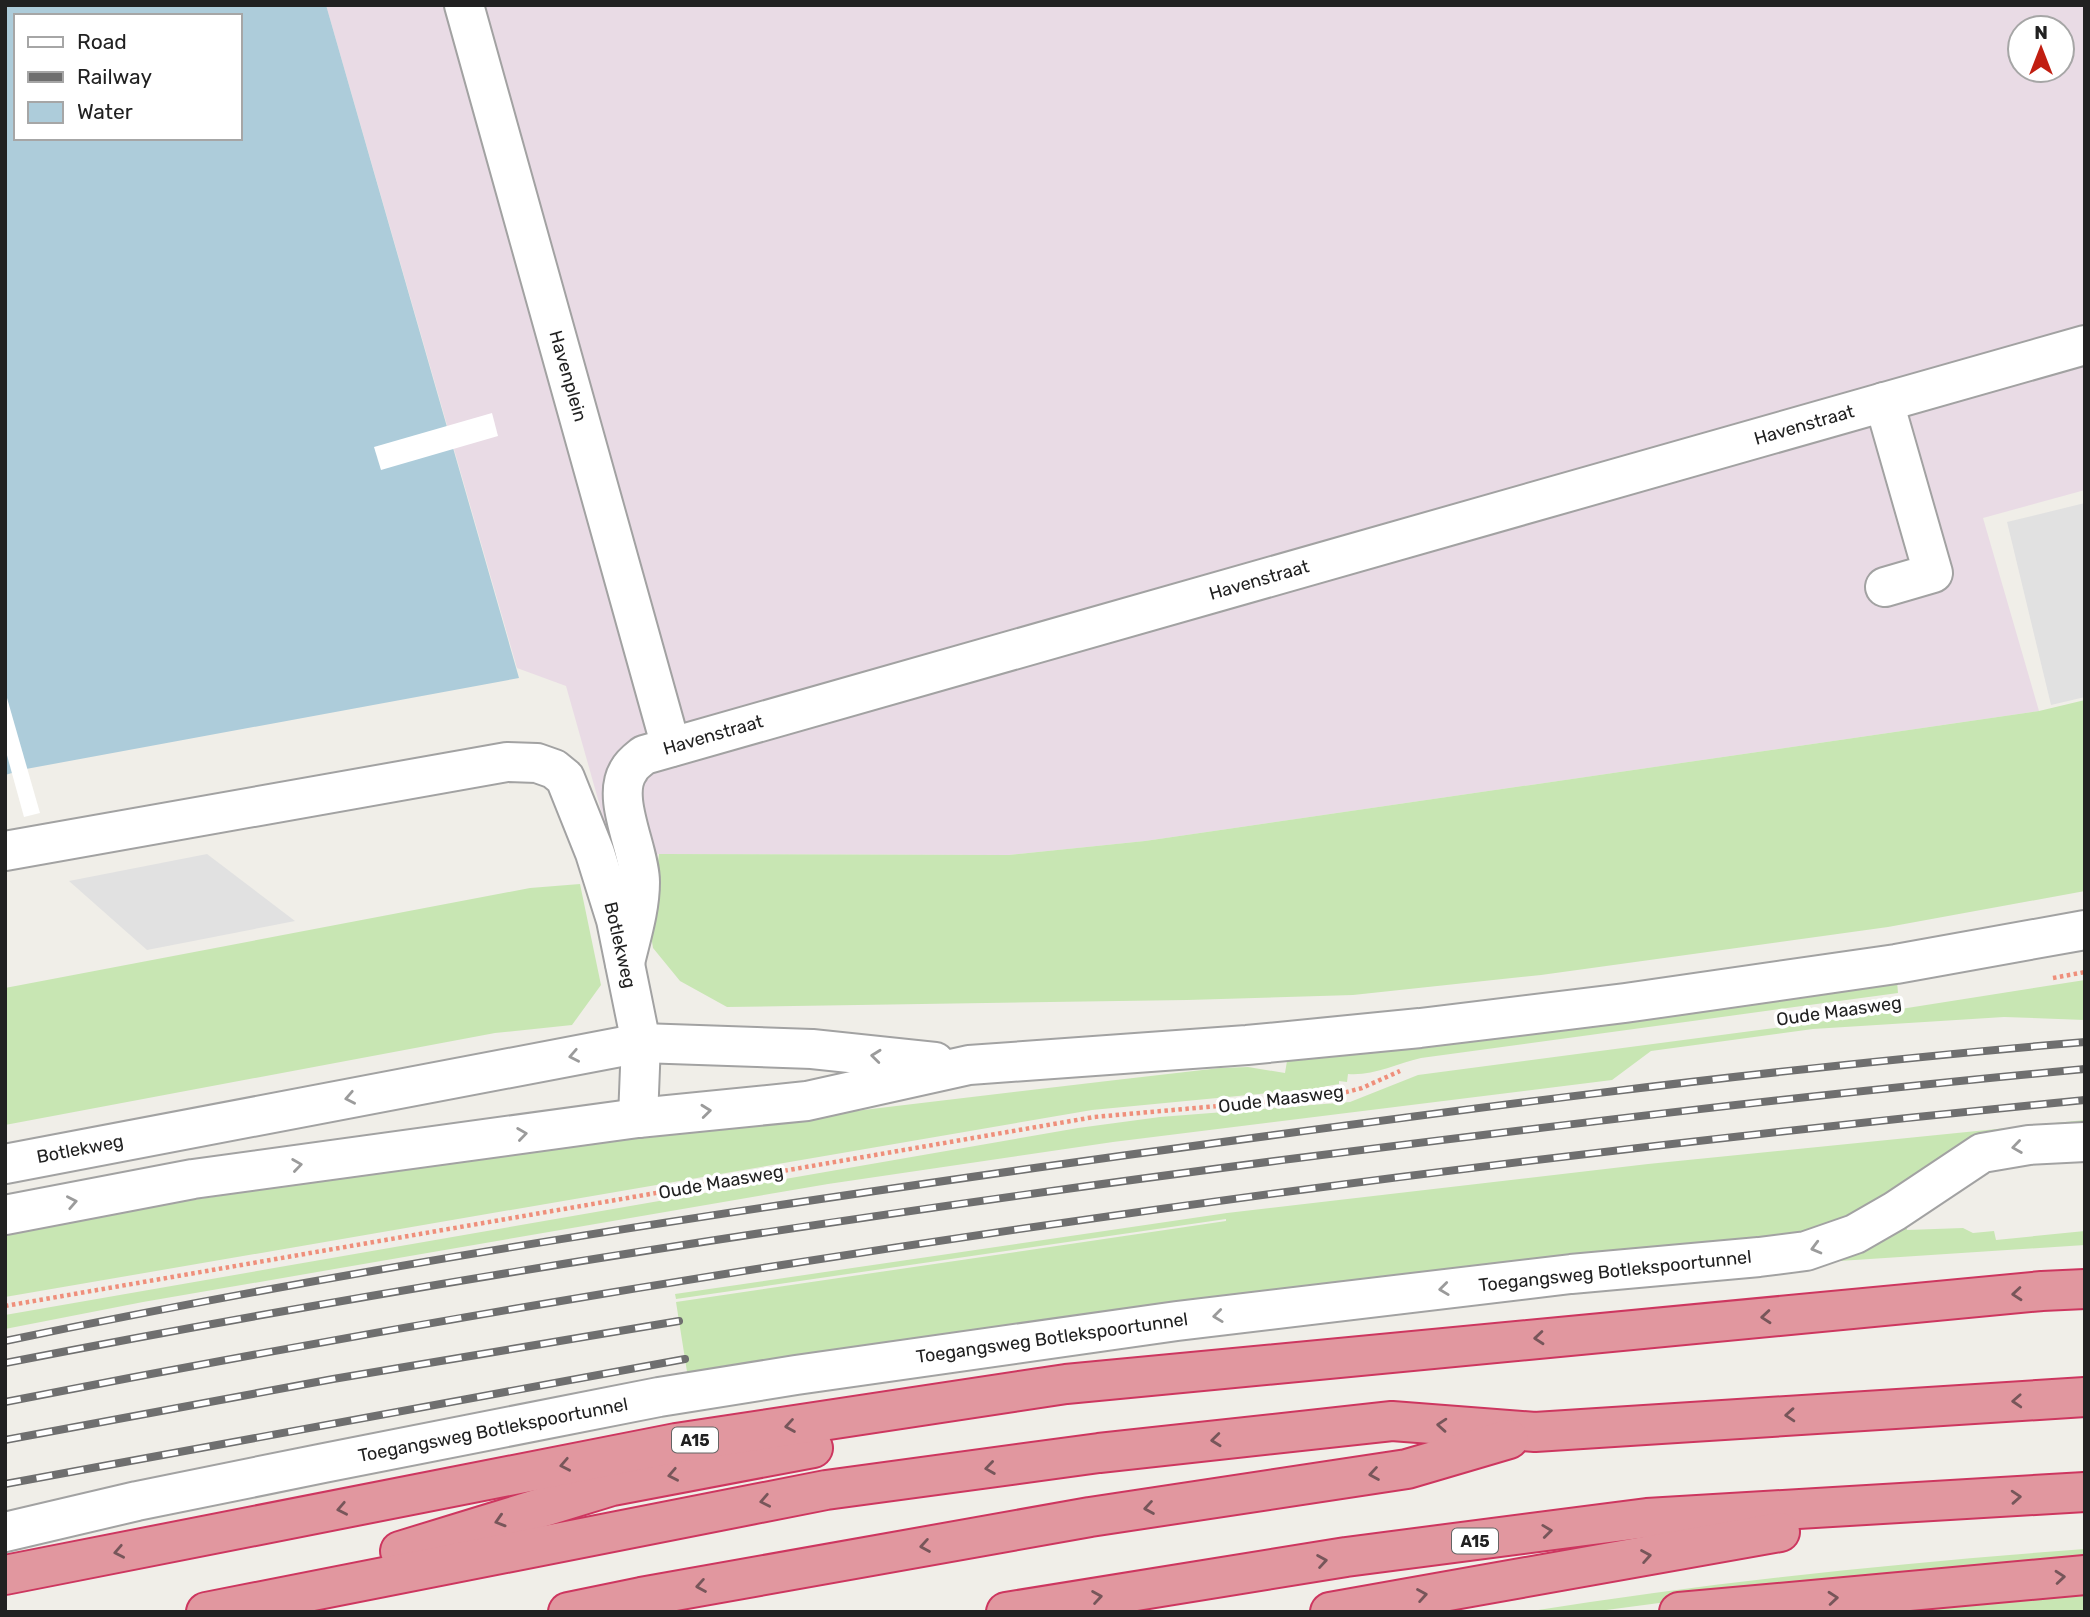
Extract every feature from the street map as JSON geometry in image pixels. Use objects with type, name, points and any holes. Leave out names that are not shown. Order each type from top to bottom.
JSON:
[{"type":"highway","name":"A15","points":[[5,1575],[676,1443],[1066,1384],[2085,1289]]},
{"type":"highway","name":"A15","points":[[204,1612],[612,1486],[860,1438],[1392,1352]]},
{"type":"highway","name":"A15","points":[[204,1612],[826,1489],[1099,1453],[1392,1421],[1535,1432],[2085,1397]]},
{"type":"highway","name":"A15","points":[[568,1612],[1090,1517],[1407,1469],[1535,1432]]},
{"type":"highway","name":"A15","points":[[1006,1612],[1346,1557],[1647,1518],[2085,1492]]},
{"type":"highway","name":"A15","points":[[1330,1612],[1948,1502]]},
{"type":"highway","points":[[1679,1612],[2085,1575]]},
{"type":"street","name":"Havenplein","points":[[464,5],[671,747]]},
{"type":"street","name":"Havenstraat","points":[[625,963],[640,883],[638,859],[622,789],[628,771],[644,755],[2085,345]]},
{"type":"street","points":[[1884,402],[1933,573],[1885,586]]},
{"type":"street","name":"Botlekweg","points":[[5,851],[506,762],[537,762],[554,769],[565,778],[595,853],[616,919],[641,1043],[5,1164]]},
{"type":"street","points":[[5,1215],[193,1179],[638,1118],[807,1101],[969,1065],[1247,1045],[1420,1028],[1625,1003],[1896,964],[2085,930]]},
{"type":"street","points":[[638,1118],[641,1043],[812,1049],[969,1065]]},
{"type":"street","name":"Toegangsweg Botlekspoortunnel","points":[[5,1532],[137,1501],[659,1397],[953,1351],[1404,1293],[1806,1251],[1855,1234],[1895,1211],[1982,1153],[2029,1145],[2085,1142]]},
{"type":"street","points":[[5,1520],[324,1463]]},
{"type":"path","points":[[2045,979],[2085,972]]},
{"type":"path","name":"Oude Maasweg","points":[[5,1306],[1094,1117],[1331,1096],[1362,1088],[1405,1069]]},
{"type":"shaded area","points":[[326,5],[2085,5],[2085,490],[1983,518],[2039,711],[1145,841],[1009,855],[659,854],[616,863],[566,686],[517,668]]},
{"type":"shaded area","points":[[2085,503],[2085,697],[2051,705],[2007,522]]},
{"type":"shaded area","points":[[207,854],[295,921],[147,950],[69,881]]},
{"type":"green space","points":[[2085,700],[2085,891],[1888,927],[1541,975],[1353,995],[1187,1000],[727,1007],[680,981],[653,948],[648,916],[659,854],[1009,855],[1145,841],[2039,711]]},
{"type":"green space","points":[[580,884],[601,985],[572,1025],[495,1033],[5,1125],[5,988],[530,888]]},
{"type":"green space","points":[[2085,980],[2085,1020],[2004,1017],[1813,1029],[1651,1051],[1612,1080],[1113,1142],[828,1184],[143,1302],[5,1329],[5,1315],[1078,1128],[1160,1117],[1350,1102],[1418,1075],[1812,1023]]},
{"type":"green space","points":[[1897,981],[1898,993],[1421,1058],[1375,1071],[1348,1074],[1347,1082],[1339,1081],[1339,1084],[1311,1089],[1092,1110],[5,1297],[5,1230],[54,1221],[636,1138],[928,1102],[1220,1068],[1248,1067],[1285,1073],[1287,1061],[1419,1046]]},
{"type":"green space","points":[[2085,1120],[2085,1129],[1850,1227],[688,1378],[676,1302],[1226,1219],[676,1299],[675,1294],[1227,1213],[1648,1164]]},
{"type":"green space","points":[[1906,1217],[1907,1230],[1963,1228],[1973,1233],[1994,1231],[1996,1240],[2085,1231],[2085,1245],[1824,1262]]},
{"type":"green space","points":[[2085,1549],[2085,1560],[1682,1600],[1591,1612],[1525,1612],[1804,1574]]},
{"type":"green space","points":[[2085,1591],[2085,1612],[1882,1612]]},
{"type":"water","points":[[5,5],[326,5],[519,678],[5,775]]},
{"type":"pier","points":[[492,413],[498,436],[381,470],[374,447]]},
{"type":"pier","points":[[5,691],[40,813],[24,817],[5,748]]},
{"type":"railway","points":[[5,1341],[422,1262],[980,1176],[1361,1123],[1602,1093],[1843,1065],[2085,1042]]},
{"type":"railway","points":[[5,1363],[488,1276],[974,1202],[1298,1158],[1593,1122],[1888,1088],[2085,1069]]},
{"type":"railway","points":[[5,1402],[522,1307],[1041,1226],[1562,1157],[2085,1100]]},
{"type":"railway","points":[[5,1440],[333,1379],[679,1321]]},
{"type":"railway","points":[[5,1484],[685,1359]]}]
